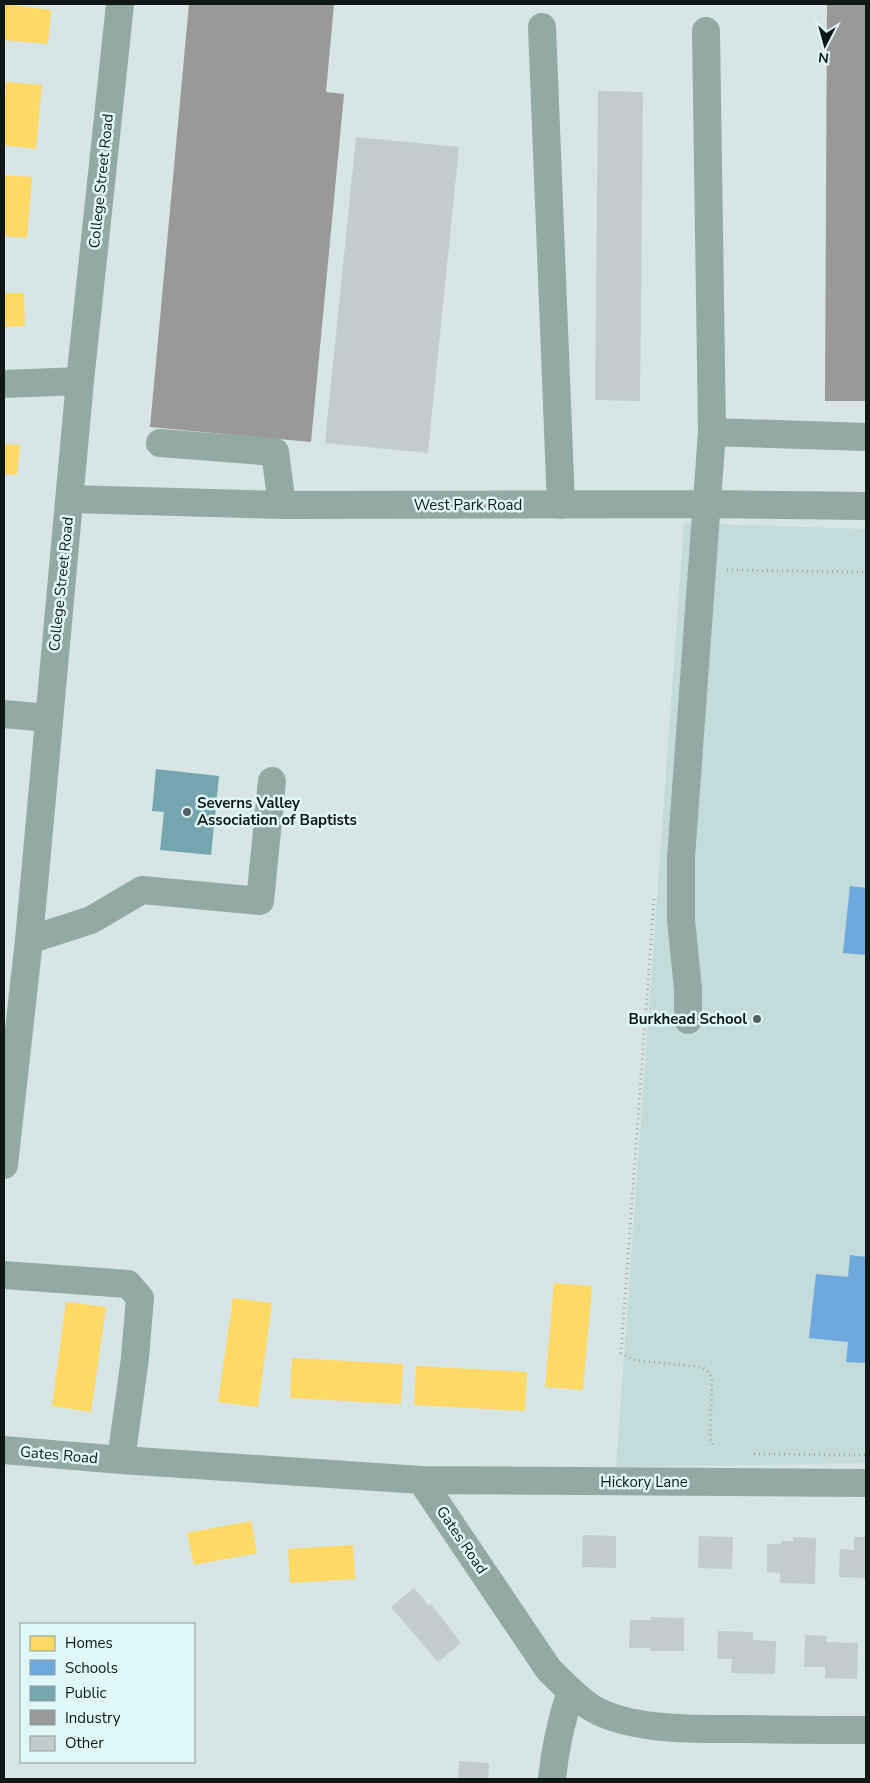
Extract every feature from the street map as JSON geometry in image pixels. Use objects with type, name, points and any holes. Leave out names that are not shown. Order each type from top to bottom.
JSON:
[{"type":"street","name":"College Street Road","points":[[4,1165],[29,940],[80,381],[120,4]]},
{"type":"street","points":[[542,27],[561,505]]},
{"type":"street","points":[[688,1020],[688,989],[681,920],[681,858],[712,432],[706,31]]},
{"type":"street","points":[[4,384],[80,381]]},
{"type":"street","points":[[712,432],[866,437]]},
{"type":"street","points":[[160,443],[275,452],[282,505]]},
{"type":"street","name":"West Park Road","points":[[70,499],[282,505],[706,504],[866,506]]},
{"type":"street","points":[[4,714],[48,718]]},
{"type":"street","points":[[29,940],[92,920],[142,890],[260,901],[272,781]]},
{"type":"street","points":[[4,1275],[128,1284],[140,1298],[135,1358],[122,1460]]},
{"type":"street","name":"Gates Road","points":[[4,1450],[122,1460],[421,1480],[550,1670],[571,1692],[593,1708],[617,1719],[645,1725],[700,1729],[866,1730]]},
{"type":"street","name":"Hickory Lane","points":[[421,1480],[866,1483]]},
{"type":"street","points":[[552,1779],[555,1748],[562,1717],[571,1692]]},
{"type":"path","points":[[727,570],[866,572]]},
{"type":"path","points":[[655,889],[621,1353],[634,1360],[701,1367],[707,1370],[712,1378],[710,1438],[715,1448]]},
{"type":"path","points":[[754,1454],[866,1455]]},
{"type":"shaded area","name":"Burkhead School","points":[[684,523],[866,529],[866,1463],[616,1467]]},
{"type":"building: Homes","points":[[4,4],[51,10],[48,44],[4,40]]},
{"type":"building: Homes","points":[[6,82],[42,85],[36,149],[4,145]]},
{"type":"building: Homes","points":[[4,175],[32,177],[27,238],[4,236]]},
{"type":"building: Homes","points":[[4,293],[24,293],[25,326],[4,327]]},
{"type":"building: Homes","points":[[4,444],[20,445],[17,475],[4,474]]},
{"type":"building: Homes","points":[[554,1283],[592,1286],[583,1390],[545,1387]]},
{"type":"building: Homes","points":[[233,1298],[272,1303],[258,1407],[218,1402]]},
{"type":"building: Homes","points":[[66,1302],[106,1307],[91,1412],[52,1406]]},
{"type":"building: Homes","points":[[292,1358],[403,1364],[401,1404],[290,1398]]},
{"type":"building: Homes","points":[[416,1366],[527,1372],[525,1411],[414,1405]]},
{"type":"building: Homes","points":[[251,1521],[257,1553],[194,1565],[187,1533]]},
{"type":"building: Homes","points":[[353,1545],[355,1579],[290,1583],[288,1549]]},
{"type":"building: Schools","points":[[850,886],[866,888],[866,955],[843,953]]},
{"type":"building: Schools","points":[[850,1255],[866,1257],[866,1363],[846,1362],[848,1342],[809,1338],[816,1274],[848,1277]]},
{"type":"building: Public","name":"Severns Valley Association of Baptists","points":[[156,769],[219,776],[211,855],[160,850],[164,812],[152,811]]},
{"type":"building: Industry","points":[[189,4],[334,4],[326,92],[344,94],[311,442],[150,427]]},
{"type":"building: Industry","points":[[827,4],[866,4],[866,401],[825,401]]},
{"type":"building: Other","points":[[598,91],[643,92],[640,401],[595,400]]},
{"type":"building: Other","points":[[356,137],[459,147],[428,453],[325,443]]},
{"type":"building: Other","points":[[583,1535],[616,1536],[616,1568],[582,1567]]},
{"type":"building: Other","points":[[699,1536],[733,1537],[732,1569],[698,1568]]},
{"type":"building: Other","points":[[793,1537],[816,1538],[815,1584],[780,1583],[780,1573],[767,1572],[767,1544],[781,1544],[781,1541],[793,1541]]},
{"type":"building: Other","points":[[854,1537],[866,1537],[866,1578],[839,1577],[840,1549],[854,1550]]},
{"type":"building: Other","points":[[414,1588],[429,1606],[431,1604],[461,1643],[438,1662],[391,1607]]},
{"type":"building: Other","points":[[651,1617],[684,1618],[684,1651],[650,1651],[650,1648],[629,1648],[630,1620],[651,1620]]},
{"type":"building: Other","points":[[718,1631],[753,1632],[753,1640],[776,1641],[775,1674],[731,1673],[732,1659],[717,1659]]},
{"type":"building: Other","points":[[805,1635],[827,1636],[827,1642],[858,1643],[857,1679],[825,1678],[825,1667],[804,1667]]},
{"type":"building: Other","points":[[459,1761],[489,1763],[488,1779],[458,1779]]},
{"type":"place","name":"Severns Valley Association of Baptists","points":[[187,812]]},
{"type":"place","name":"Burkhead School","points":[[757,1019]]}]
